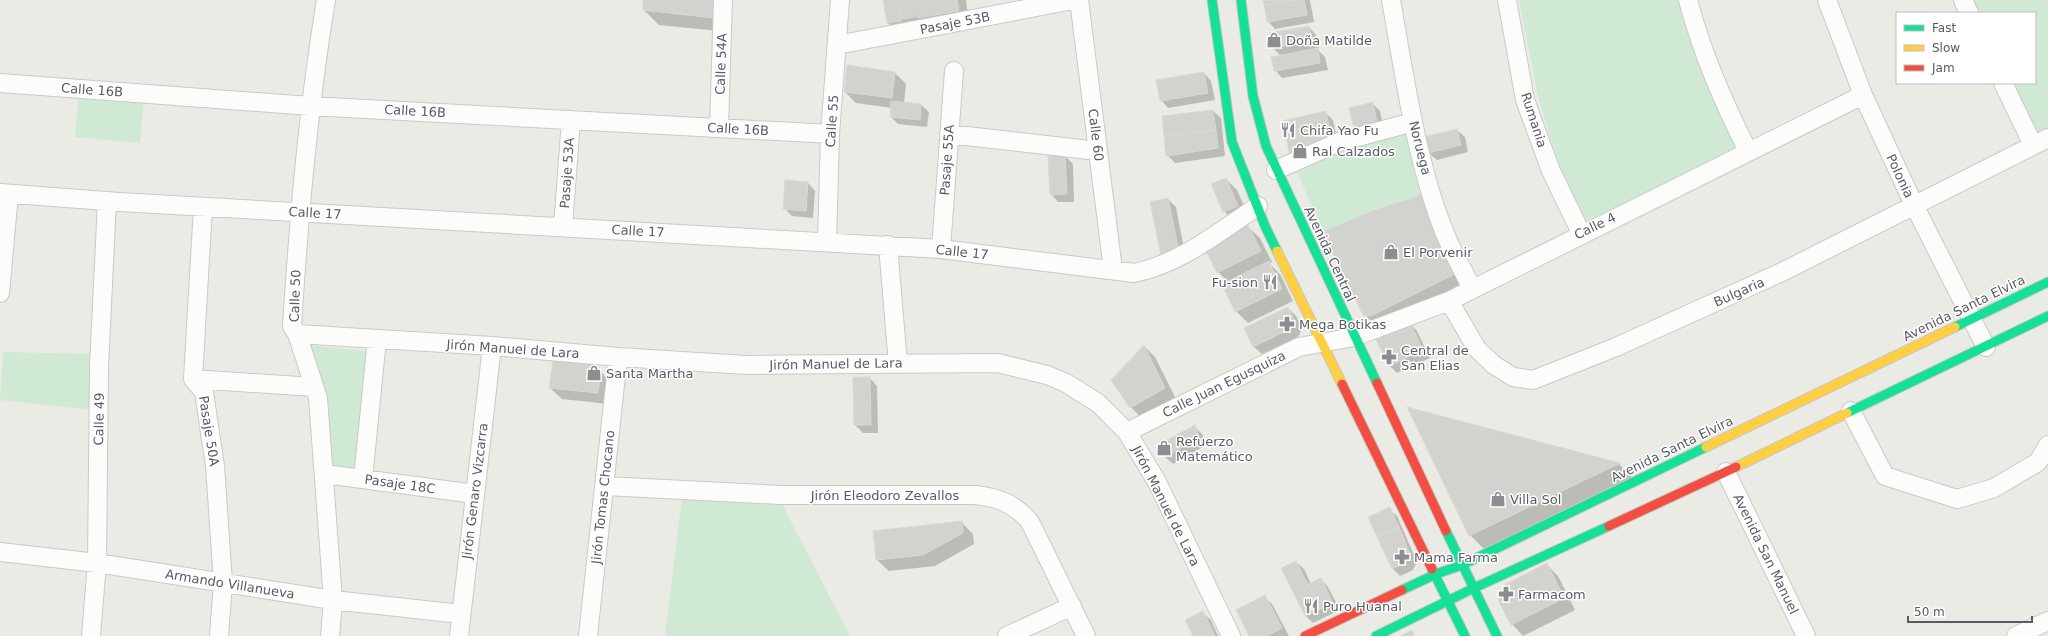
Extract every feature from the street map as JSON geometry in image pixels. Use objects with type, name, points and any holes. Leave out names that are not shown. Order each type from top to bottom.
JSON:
[{"type":"street","name":"Calle 50","points":[[326,0],[314,68],[310,106],[299,212],[292,326],[297,334],[318,398],[325,474],[333,600],[330,636]]},
{"type":"street","name":"Calle 54A","points":[[719,128],[723,0]]},
{"type":"street","name":"Calle 55","points":[[826,242],[830,134],[840,0]]},
{"type":"street","name":"Pasaje 53B","points":[[837,45],[1073,0]]},
{"type":"street","name":"Calle 60","points":[[1079,0],[1114,270]]},
{"type":"street","points":[[1212,0],[1232,142],[1268,233],[1465,636]]},
{"type":"street","name":"Avenida Central","points":[[1241,0],[1253,96],[1266,146],[1354,337],[1497,636]]},
{"type":"street","name":"Noruega","points":[[1391,0],[1413,122],[1433,197],[1449,242],[1472,289]]},
{"type":"street","name":"Rumania","points":[[1507,0],[1525,100],[1551,171],[1581,233]]},
{"type":"street","points":[[1688,0],[1705,58],[1728,112],[1748,151]]},
{"type":"street","name":"Polonia","points":[[1827,0],[1863,95],[1915,207],[1986,346]]},
{"type":"street","points":[[1963,0],[1969,12]]},
{"type":"street","name":"Pasaje 55A","points":[[941,249],[948,134],[954,71]]},
{"type":"street","name":"Calle 16B","points":[[0,83],[310,106],[830,134]]},
{"type":"street","points":[[2004,84],[2041,142]]},
{"type":"street","name":"Calle 4","points":[[1322,343],[1354,337],[1449,300],[1581,233],[1863,95]]},
{"type":"street","name":"Pasaje 53A","points":[[563,227],[570,120]]},
{"type":"street","points":[[1276,170],[1339,142],[1413,122]]},
{"type":"street","points":[[948,134],[1098,151]]},
{"type":"street","name":"Bulgaria","points":[[1449,300],[1477,349],[1494,365],[1513,377],[1533,380],[1616,347],[1784,271],[1915,207],[2041,142]]},
{"type":"street","points":[[0,293],[5,194]]},
{"type":"street","name":"Calle 17","points":[[5,194],[203,207],[941,249],[1134,273],[1151,270],[1174,260],[1258,206]]},
{"type":"street","name":"Calle 49","points":[[91,636],[97,563],[99,367],[108,201]]},
{"type":"street","name":"Pasaje 50A","points":[[203,207],[193,379],[204,392],[215,466],[223,582],[219,636]]},
{"type":"street","points":[[888,246],[898,364]]},
{"type":"street","name":"Avenida Santa Elvira","points":[[1306,636],[1436,574],[1462,565],[2048,282]]},
{"type":"street","points":[[1376,636],[1474,588],[1726,472],[2048,316]]},
{"type":"street","name":"Jirón Manuel de Lara","points":[[297,334],[492,346],[618,357],[746,365],[998,363],[1029,369],[1048,375],[1081,392],[1109,412],[1127,432],[1157,482],[1231,636]]},
{"type":"street","points":[[363,479],[377,339]]},
{"type":"street","name":"Calle Juan Egusquiza","points":[[1127,432],[1299,347],[1322,343]]},
{"type":"street","name":"Jirón Genaro Vizcarra","points":[[459,636],[492,346]]},
{"type":"street","name":"Jirón Tomas Chocano","points":[[588,636],[618,357]]},
{"type":"street","points":[[193,379],[314,387]]},
{"type":"street","points":[[1851,411],[1885,476],[1956,499],[1994,488],[2032,466],[2038,462],[2048,445]]},
{"type":"street","name":"Avenida San Manuel","points":[[1726,472],[1806,636]]},
{"type":"street","name":"Pasaje 18C","points":[[325,474],[475,494]]},
{"type":"street","name":"Jirón Eleodoro Zevallos","points":[[605,486],[781,495],[975,495],[999,499],[1022,512],[1030,522],[1086,636]]},
{"type":"street","name":"Armando Villanueva","points":[[0,552],[97,563],[333,600],[461,614]]},
{"type":"street","points":[[1007,636],[1072,606]]},
{"type":"street","points":[[2016,636],[2048,621]]},
{"type":"green space","points":[[1519,0],[1682,0],[1738,149],[1586,221],[1563,176],[1539,101]]},
{"type":"green space","points":[[1970,0],[2048,0],[2048,129],[2036,135],[2011,84],[2036,84],[2036,12],[1976,12]]},
{"type":"green space","points":[[79,94],[144,99],[140,143],[75,137]]},
{"type":"green space","points":[[1410,127],[1430,192],[1375,210],[1322,232],[1295,166]]},
{"type":"green space","points":[[306,345],[368,351],[358,469],[332,469]]},
{"type":"green space","points":[[3,352],[92,354],[93,410],[0,400]]},
{"type":"green space","points":[[682,497],[781,502],[850,636],[665,636]]},
{"type":"building","points":[[643,0],[715,0],[714,18],[643,10]]},
{"type":"building","points":[[883,0],[898,0],[901,21],[887,23]]},
{"type":"building","points":[[899,0],[913,0],[915,17],[902,19]]},
{"type":"building","points":[[914,0],[957,0],[959,11],[917,18]]},
{"type":"building","points":[[1263,0],[1295,0],[1264,5]]},
{"type":"building","points":[[1304,0],[1307,15],[1267,22],[1264,5]]},
{"type":"building","points":[[1309,26],[1312,41],[1271,48],[1269,33]]},
{"type":"building","points":[[1318,48],[1320,63],[1274,71],[1271,57]]},
{"type":"building","points":[[847,65],[895,72],[892,98],[844,92]]},
{"type":"building","points":[[1204,72],[1208,93],[1160,101],[1156,80]]},
{"type":"building","points":[[891,101],[921,104],[920,120],[890,117]]},
{"type":"building","points":[[1373,102],[1378,128],[1355,133],[1349,108]]},
{"type":"building","points":[[1213,110],[1216,130],[1164,136],[1162,116]]},
{"type":"building","points":[[1326,111],[1330,131],[1287,141],[1282,121]]},
{"type":"building","points":[[1457,129],[1461,145],[1428,153],[1424,137]]},
{"type":"building","points":[[1216,130],[1218,148],[1166,156],[1164,136]]},
{"type":"building","name":"Ral Calzados","points":[[1330,131],[1332,140],[1291,161],[1287,141]]},
{"type":"building","points":[[1065,155],[1067,194],[1050,195],[1048,156]]},
{"type":"building","points":[[1226,178],[1238,206],[1223,212],[1211,184]]},
{"type":"building","points":[[785,180],[808,182],[806,211],[783,209]]},
{"type":"building","name":"El Porvenir","points":[[1430,192],[1459,272],[1371,316],[1363,315],[1322,232],[1375,210]]},
{"type":"building","points":[[1168,198],[1178,247],[1161,256],[1150,202]]},
{"type":"building","points":[[1248,225],[1261,251],[1217,273],[1204,247]]},
{"type":"building","points":[[1269,261],[1282,289],[1235,312],[1222,284]]},
{"type":"building","points":[[1288,307],[1295,321],[1290,329],[1253,347],[1244,328]]},
{"type":"building","points":[[1410,322],[1423,350],[1389,366],[1375,338]]},
{"type":"building","points":[[1144,345],[1165,388],[1130,408],[1111,380]]},
{"type":"building","points":[[553,360],[594,364],[601,370],[598,393],[549,388]]},
{"type":"building","points":[[853,377],[870,377],[871,425],[854,425]]},
{"type":"building","name":"Villa Sol","points":[[1407,407],[1620,463],[1469,536]]},
{"type":"building","points":[[1195,425],[1199,437],[1165,457],[1158,445]]},
{"type":"building","points":[[1390,507],[1399,527],[1377,537],[1368,517]]},
{"type":"building","points":[[962,521],[963,533],[923,555],[876,560],[873,531]]},
{"type":"building","points":[[1399,527],[1410,554],[1405,563],[1392,569],[1377,537]]},
{"type":"building","points":[[1296,561],[1320,609],[1305,616],[1281,568]]},
{"type":"building","points":[[1547,563],[1564,598],[1511,625],[1498,600],[1504,585]]},
{"type":"building","points":[[1321,578],[1333,603],[1320,609],[1308,584]]},
{"type":"building","points":[[1265,595],[1282,628],[1267,636],[1249,636],[1236,610]]},
{"type":"building","points":[[1203,611],[1215,636],[1193,636],[1185,620]]},
{"type":"building","points":[[1412,630],[1414,636],[1400,636]]},
{"type":"traffic: fast","points":[[1212,0],[1232,142],[1265,226],[1277,251]]},
{"type":"traffic: fast","points":[[1241,0],[1253,96],[1266,146],[1377,383]]},
{"type":"traffic: fast","points":[[1955,327],[2048,282]]},
{"type":"traffic: fast","points":[[1847,413],[2048,316]]},
{"type":"traffic: fast","points":[[1402,590],[1436,574],[1462,565],[1706,447]]},
{"type":"traffic: fast","points":[[1376,636],[1474,588],[1609,526]]},
{"type":"traffic: fast","points":[[1446,531],[1497,636]]},
{"type":"traffic: fast","points":[[1432,569],[1465,636]]},
{"type":"traffic: slow","points":[[1277,251],[1342,384]]},
{"type":"traffic: slow","points":[[1706,447],[1955,327]]},
{"type":"traffic: slow","points":[[1736,467],[1847,413]]},
{"type":"traffic: jam","points":[[1377,383],[1446,531]]},
{"type":"traffic: jam","points":[[1342,384],[1432,569]]},
{"type":"traffic: jam","points":[[1609,526],[1736,467]]},
{"type":"traffic: jam","points":[[1305,636],[1402,590]]},
{"type":"place","name":"Doña Matilde","points":[[1274,40]]},
{"type":"place","name":"Chifa Yao Fu","points":[[1288,130]]},
{"type":"place","name":"Ral Calzados","points":[[1300,151]]},
{"type":"place","name":"El Porvenir","points":[[1391,252]]},
{"type":"place","name":"Fu-sion","points":[[1270,282]]},
{"type":"place","name":"Mega Botikas","points":[[1287,324]]},
{"type":"place","name":"Central de San Elias","points":[[1389,357]]},
{"type":"place","name":"Santa Martha","points":[[594,373]]},
{"type":"place","name":"Refuerzo Matemático","points":[[1164,448]]},
{"type":"place","name":"Villa Sol","points":[[1498,499]]},
{"type":"place","name":"Mama Farma","points":[[1402,557]]},
{"type":"place","name":"Farmacom","points":[[1506,594]]},
{"type":"place","name":"Puro Huanal","points":[[1311,606]]}]
